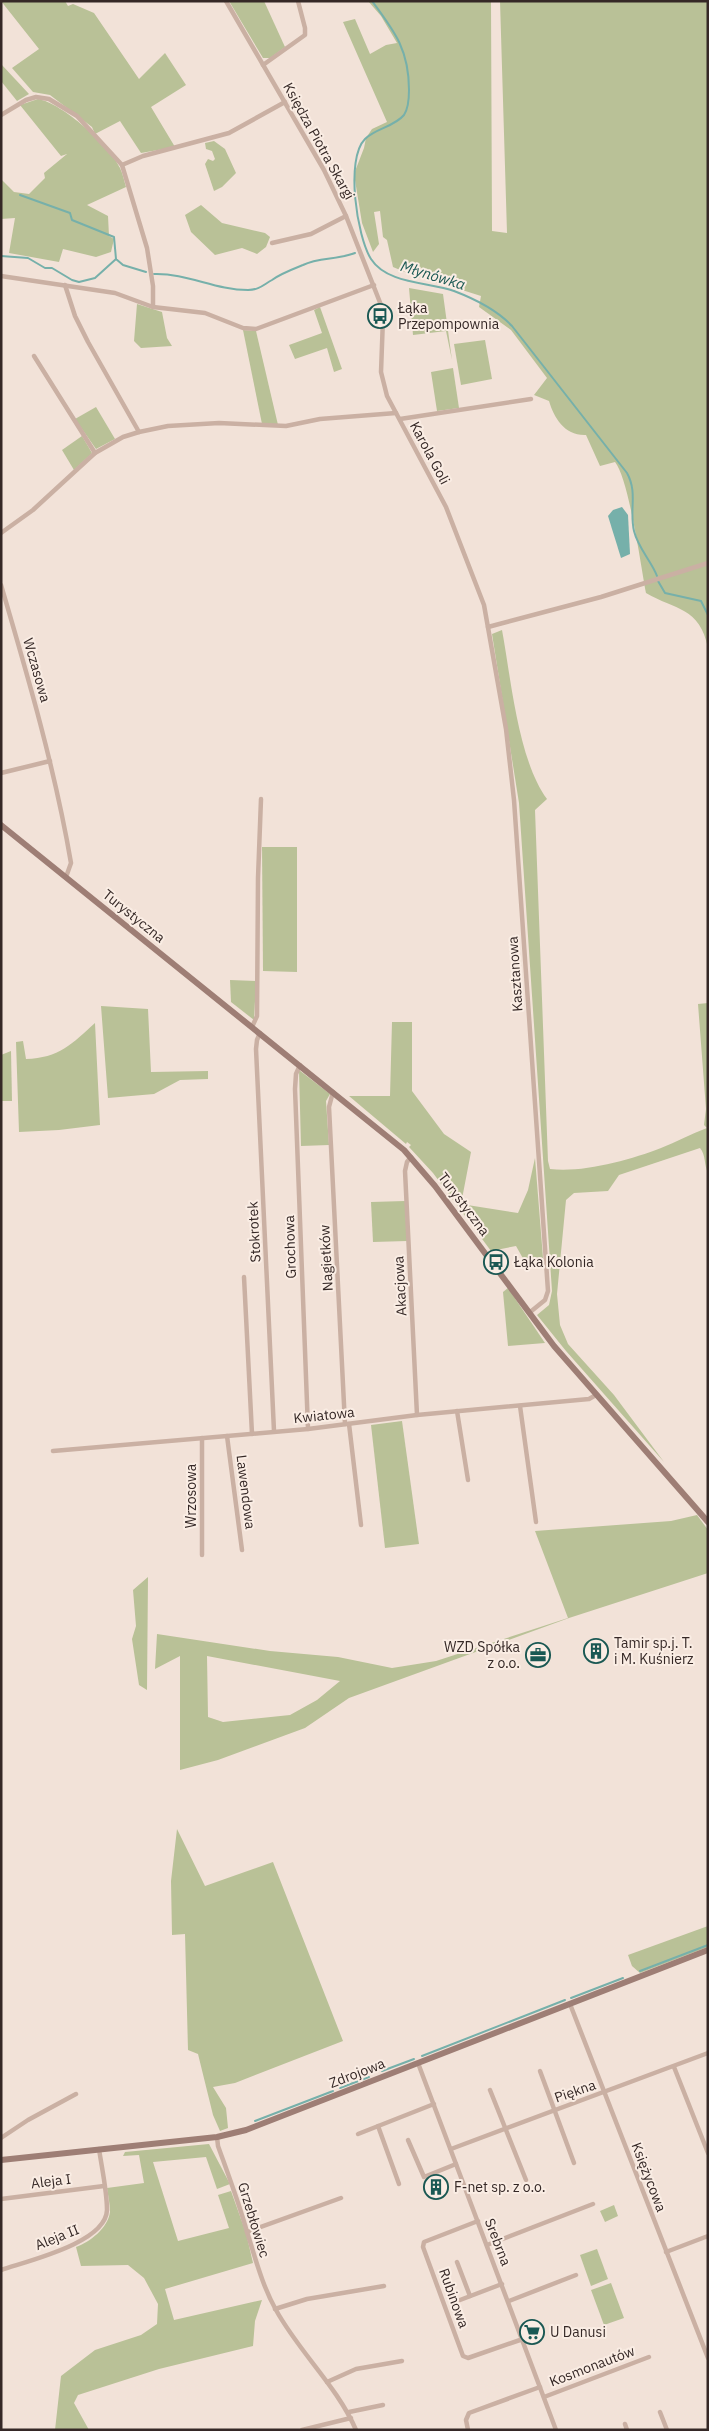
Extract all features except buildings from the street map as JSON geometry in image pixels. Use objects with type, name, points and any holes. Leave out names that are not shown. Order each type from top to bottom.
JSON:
[{"type":"main road","name":"Turystyczna","points":[[1,825],[300,1065],[411,1157],[435,1186],[558,1351],[706,1520]]},
{"type":"main road","name":"Zdrojowa","points":[[1,2160],[217,2136],[251,2128],[708,1950]]},
{"type":"street","name":"Księdza Piotra Skargi","points":[[226,1],[315,153],[346,216],[374,285]]},
{"type":"street","points":[[264,65],[305,36],[305,28],[298,1]]},
{"type":"street","points":[[1,115],[26,100],[36,97],[49,98],[77,116],[122,164],[147,248],[153,286],[153,307]]},
{"type":"street","points":[[122,164],[143,156],[229,133],[285,102]]},
{"type":"street","points":[[272,243],[311,234],[346,216]]},
{"type":"street","points":[[1,276],[115,294],[153,307],[205,313],[243,328],[256,329],[374,285]]},
{"type":"street","points":[[64,285],[75,316],[88,342],[139,432]]},
{"type":"street","name":"Karola Goli","points":[[374,285],[383,318],[381,360],[383,382],[396,414],[446,507],[480,591],[488,627]]},
{"type":"street","points":[[34,356],[95,452]]},
{"type":"street","points":[[400,419],[531,399]]},
{"type":"street","points":[[1,533],[33,510],[95,452],[122,437],[168,426],[219,423],[286,426],[320,418],[396,414]]},
{"type":"street","points":[[488,627],[601,597],[708,563]]},
{"type":"street","name":"Wczasowa","points":[[1,585],[36,705],[50,761],[71,863],[70,872],[66,877]]},
{"type":"street","name":"Kasztanowa","points":[[488,627],[506,729],[514,800],[548,1291],[545,1300],[528,1313]]},
{"type":"street","points":[[1,774],[50,761]]},
{"type":"street","points":[[252,1027],[257,1016],[258,878],[261,799]]},
{"type":"street","name":"Stokrotek","points":[[260,1033],[256,1049],[274,1431]]},
{"type":"street","name":"Grochowa","points":[[300,1065],[296,1080],[296,1100],[308,1429]]},
{"type":"street","name":"Nagietków","points":[[333,1092],[328,1107],[347,1424],[361,1525]]},
{"type":"street","name":"Akacjowa","points":[[411,1157],[406,1164],[405,1171],[417,1416]]},
{"type":"street","points":[[244,1276],[252,1434]]},
{"type":"street","name":"Kwiatowa","points":[[53,1451],[308,1429],[457,1411],[589,1399],[596,1395]]},
{"type":"street","points":[[520,1406],[536,1522]]},
{"type":"street","points":[[457,1411],[468,1480]]},
{"type":"street","name":"Lawendowa","points":[[228,1436],[242,1550]]},
{"type":"street","name":"Wrzosowa","points":[[202,1438],[202,1555]]},
{"type":"street","name":"Księżycowa","points":[[570,2004],[708,2358]]},
{"type":"street","name":"Piękna","points":[[451,2149],[708,2054]]},
{"type":"street","name":"Srebrna","points":[[418,2063],[556,2430]]},
{"type":"street","points":[[674,2067],[708,2153]]},
{"type":"street","points":[[540,2071],[574,2163]]},
{"type":"street","points":[[490,2090],[526,2180]]},
{"type":"street","points":[[1,2138],[28,2120],[76,2094]]},
{"type":"street","points":[[358,2134],[434,2104]]},
{"type":"street","points":[[378,2126],[399,2184]]},
{"type":"street","name":"Grzebłowiec","points":[[217,2136],[218,2146],[247,2232],[257,2271],[275,2309],[349,2412],[356,2430]]},
{"type":"street","points":[[408,2140],[424,2177],[456,2164]]},
{"type":"street","name":"Aleja II","points":[[1,2270],[82,2242],[102,2225],[107,2212],[100,2149]]},
{"type":"street","name":"Aleja I","points":[[1,2199],[104,2186]]},
{"type":"street","points":[[247,2232],[341,2198]]},
{"type":"street","points":[[487,2245],[592,2204]]},
{"type":"street","name":"Rubinowa","points":[[478,2221],[424,2242],[423,2247],[463,2356],[468,2358],[523,2339]]},
{"type":"street","points":[[666,2252],[708,2236]]},
{"type":"street","points":[[457,2262],[470,2296]]},
{"type":"street","points":[[509,2301],[576,2275]]},
{"type":"street","points":[[460,2300],[502,2284]]},
{"type":"street","points":[[275,2309],[307,2299],[384,2286]]},
{"type":"street","name":"Kosmonautów","points":[[544,2397],[649,2357]]},
{"type":"street","points":[[327,2382],[356,2369],[402,2361]]},
{"type":"street","points":[[468,2430],[466,2420],[469,2413],[540,2387]]},
{"type":"street","points":[[349,2412],[383,2405]]},
{"type":"street","points":[[660,2412],[667,2430]]},
{"type":"street","points":[[302,2430],[351,2418]]},
{"type":"green space","points":[[1,1],[65,1],[68,6],[73,4],[94,13],[139,79],[165,53],[186,85],[151,107],[175,147],[141,153],[120,121],[95,134],[92,127],[50,95],[33,92],[12,68],[39,49]]},
{"type":"green space","points":[[229,1],[264,1],[285,47],[270,58],[263,58]]},
{"type":"green space","points":[[368,1],[491,1],[492,231],[507,233],[500,1],[708,1],[708,648],[699,624],[693,617],[646,593],[630,504],[620,471],[615,462],[600,466],[586,435],[579,435],[566,429],[557,419],[549,401],[534,395],[547,378],[511,330],[479,307],[481,296],[393,267],[387,240],[383,237],[380,211],[374,212],[379,244],[373,252],[362,223],[354,174],[366,138],[372,129],[387,122],[343,22],[355,19],[370,54],[386,45],[397,43],[381,16]]},
{"type":"green space","points":[[1,64],[29,94],[17,101],[1,81]]},
{"type":"green space","points":[[38,99],[60,108],[84,127],[106,148],[120,168],[126,187],[87,205],[108,216],[109,236],[114,239],[111,252],[96,257],[63,249],[59,262],[9,253],[15,218],[1,219],[1,179],[14,192],[29,194],[45,178],[44,173],[67,154],[61,156],[20,105]]},
{"type":"green space","points":[[214,141],[225,149],[236,173],[222,187],[214,191],[205,164],[208,159],[213,161],[215,159],[212,151],[206,149],[205,143]]},
{"type":"green space","points":[[201,205],[222,223],[265,233],[270,237],[266,247],[257,254],[242,248],[215,255],[191,232],[185,215]]},
{"type":"green space","points":[[409,288],[443,294],[452,360],[446,331],[413,335]]},
{"type":"green space","points":[[137,304],[162,312],[167,338],[172,346],[141,348],[134,341]]},
{"type":"green space","points":[[320,307],[342,369],[334,372],[327,348],[295,359],[289,345],[322,333],[314,310]]},
{"type":"green space","points":[[243,330],[256,331],[278,425],[262,424]]},
{"type":"green space","points":[[485,340],[492,379],[461,385],[454,344]]},
{"type":"green space","points":[[453,368],[459,408],[437,411],[431,372]]},
{"type":"green space","points":[[96,407],[115,439],[96,449],[75,419]]},
{"type":"green space","points":[[82,436],[92,453],[74,470],[62,450]]},
{"type":"green space","points":[[502,630],[522,741],[537,783],[547,799],[535,810],[548,1161],[550,1169],[577,1169],[621,1161],[661,1148],[707,1128],[704,1125],[706,1109],[698,1004],[708,1003],[708,1173],[700,1148],[619,1175],[608,1191],[574,1193],[566,1200],[557,1294],[560,1325],[568,1344],[614,1395],[664,1462],[566,1351],[537,1315],[549,1305],[552,1291],[519,803],[492,634]]},
{"type":"green space","points":[[262,847],[297,847],[297,972],[263,971]]},
{"type":"green space","points":[[230,980],[256,981],[254,1020],[231,1002]]},
{"type":"green space","points":[[101,1006],[148,1009],[151,1072],[208,1071],[208,1079],[180,1080],[154,1094],[108,1098]]},
{"type":"green space","points":[[392,1022],[412,1022],[412,1091],[444,1134],[471,1152],[461,1204],[518,1213],[528,1190],[535,1158],[543,1258],[525,1262],[516,1246],[491,1251],[433,1173],[409,1147],[411,1145],[407,1142],[406,1144],[349,1096],[390,1096]]},
{"type":"green space","points":[[95,1023],[100,1125],[19,1132],[16,1042],[23,1041],[26,1059],[47,1056],[72,1043]]},
{"type":"green space","points":[[11,1051],[12,1101],[1,1101],[1,1055]]},
{"type":"green space","points":[[299,1070],[330,1094],[326,1101],[329,1145],[301,1146]]},
{"type":"green space","points":[[405,1201],[407,1241],[373,1242],[371,1202]]},
{"type":"green space","points":[[508,1288],[545,1343],[508,1346],[503,1292]]},
{"type":"green space","points":[[402,1421],[419,1544],[385,1548],[371,1425]]},
{"type":"green space","points":[[697,1515],[708,1530],[708,1573],[569,1618],[349,1698],[305,1728],[218,1760],[180,1770],[180,1656],[155,1669],[157,1634],[270,1651],[338,1657],[392,1668],[436,1661],[568,1618],[535,1531],[671,1521]],"holes":[[[207,1656],[340,1681],[317,1700],[290,1715],[223,1722],[208,1717]]]},
{"type":"green space","points":[[148,1577],[147,1690],[139,1685],[132,1639],[136,1626],[133,1590]]},
{"type":"green space","points":[[177,1829],[205,1886],[273,1862],[343,2041],[235,2083],[213,2087],[226,2108],[228,2128],[220,2131],[213,2115],[198,2054],[188,2050],[185,1934],[172,1935],[171,1881]]},
{"type":"green space","points":[[708,1926],[708,1947],[640,1973],[632,1966],[628,1955]]},
{"type":"green space","points":[[209,2144],[230,2184],[217,2189],[206,2157],[153,2162],[178,2241],[229,2228],[218,2195],[231,2191],[246,2233],[253,2263],[165,2289],[174,2320],[262,2300],[255,2321],[253,2346],[159,2369],[78,2395],[74,2403],[89,2430],[55,2430],[61,2376],[95,2350],[141,2335],[157,2324],[158,2304],[144,2278],[128,2265],[81,2266],[76,2247],[98,2234],[106,2224],[110,2212],[107,2188],[144,2183],[139,2155],[123,2156],[125,2152]]},
{"type":"green space","points":[[614,2205],[618,2216],[605,2222],[600,2211]]},
{"type":"green space","points":[[597,2249],[608,2279],[591,2286],[580,2255]]},
{"type":"green space","points":[[611,2283],[624,2318],[604,2325],[591,2290]]},
{"type":"water","points":[[622,507],[628,515],[630,554],[621,558],[608,516],[613,510]]},
{"type":"waterway","name":"Młynówka","points":[[372,1],[399,42],[406,64],[409,90],[404,115],[395,122],[369,135],[359,149],[354,180],[355,198],[361,234],[371,259],[378,267],[397,278],[444,288],[470,298],[493,310],[512,326],[627,473],[633,495],[632,516],[634,531],[657,576]]},
{"type":"waterway","points":[[20,195],[70,213],[72,220],[114,237],[116,259],[123,265],[146,272]]},
{"type":"waterway","points":[[154,274],[166,274],[224,287],[252,290],[309,262],[355,253]]},
{"type":"waterway","points":[[1,256],[28,258],[45,268],[52,268],[79,282],[95,278],[116,259]]},
{"type":"waterway","name":"Młynówka","points":[[658,581],[665,593],[701,601],[708,615]]},
{"type":"waterway","points":[[640,1971],[708,1945]]},
{"type":"waterway","points":[[571,1998],[623,1978]]},
{"type":"waterway","points":[[422,2056],[565,2000]]},
{"type":"waterway","points":[[382,2071],[414,2059]]},
{"type":"waterway","points":[[340,2088],[369,2077]]},
{"type":"waterway","points":[[255,2121],[333,2091]]},
{"type":"place","name":"Łąka Przepompownia","points":[[380,316]]},
{"type":"place","name":"Łąka Kolonia","points":[[496,1262]]},
{"type":"place","name":"Tamir sp.j. T. i M. Kuśnierz","points":[[596,1651]]},
{"type":"place","name":"WZD Spółka z o.o.","points":[[538,1655]]},
{"type":"place","name":"F-net sp. z o.o.","points":[[436,2187]]},
{"type":"place","name":"U Danusi","points":[[532,2332]]}]
